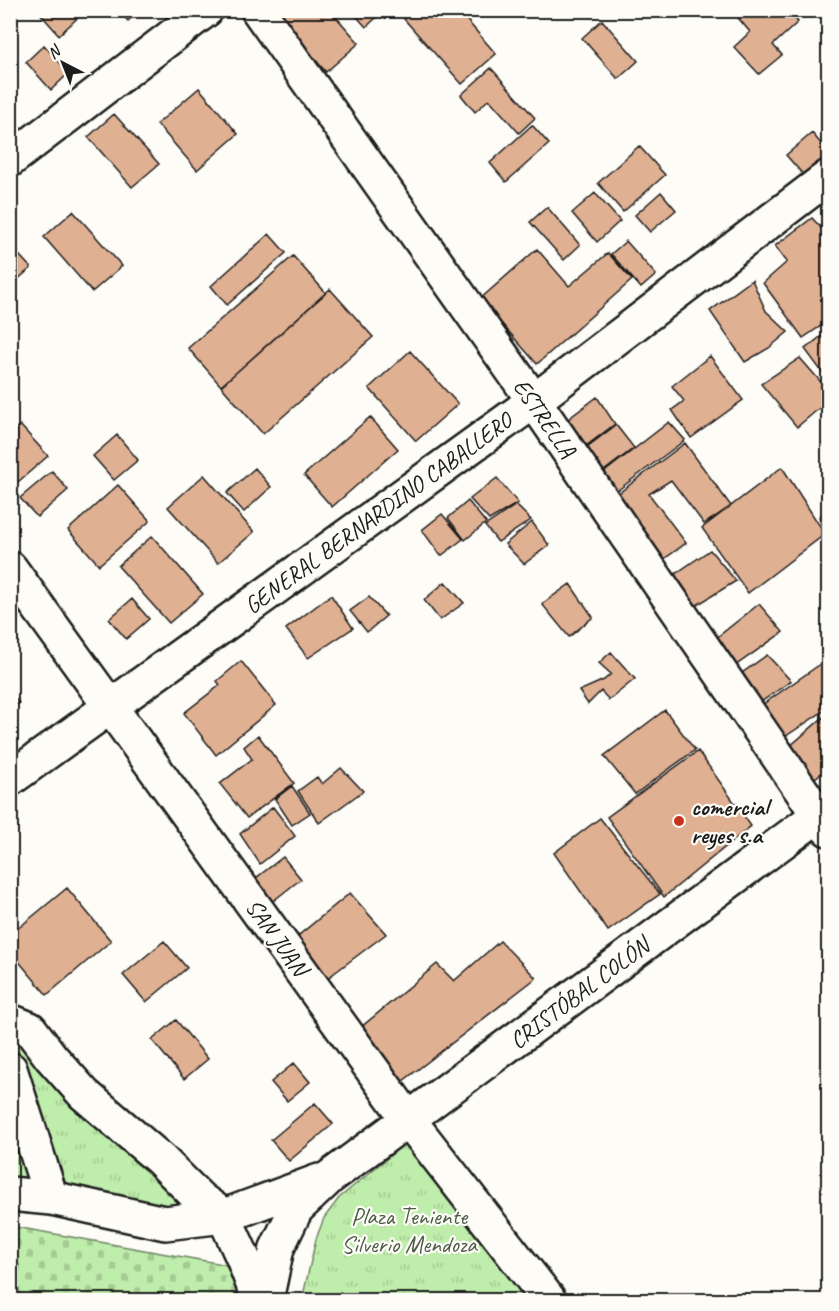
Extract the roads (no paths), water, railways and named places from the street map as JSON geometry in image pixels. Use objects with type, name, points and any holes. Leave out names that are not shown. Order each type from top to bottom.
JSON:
[{"type":"street","points":[[10,160],[206,10]]},
{"type":"street","name":"ESTRELLA","points":[[258,10],[825,817]]},
{"type":"street","name":"GENERAL BERNARDINO CABALLERO","points":[[10,779],[534,401],[828,177]]},
{"type":"street","name":"SAN JUAN","points":[[10,568],[408,1119],[549,1300]]},
{"type":"street","name":"CRISTÓBAL COLÓN","points":[[330,1177],[825,817]]},
{"type":"street","points":[[10,1021],[30,1029],[84,1094],[160,1159],[200,1199],[224,1216],[259,1300]]},
{"type":"street","points":[[10,1069],[51,1198]]},
{"type":"street","points":[[10,1194],[51,1198],[165,1223],[224,1216],[330,1177]]},
{"type":"street","points":[[266,1300],[277,1248],[296,1209],[330,1177]]},
{"type":"place","name":"comercial reyes s.a","points":[[679,821]]},
{"type":"park label","name":"Plaza Teniente Silverio Mendoza","points":[[409,1230]]}]
